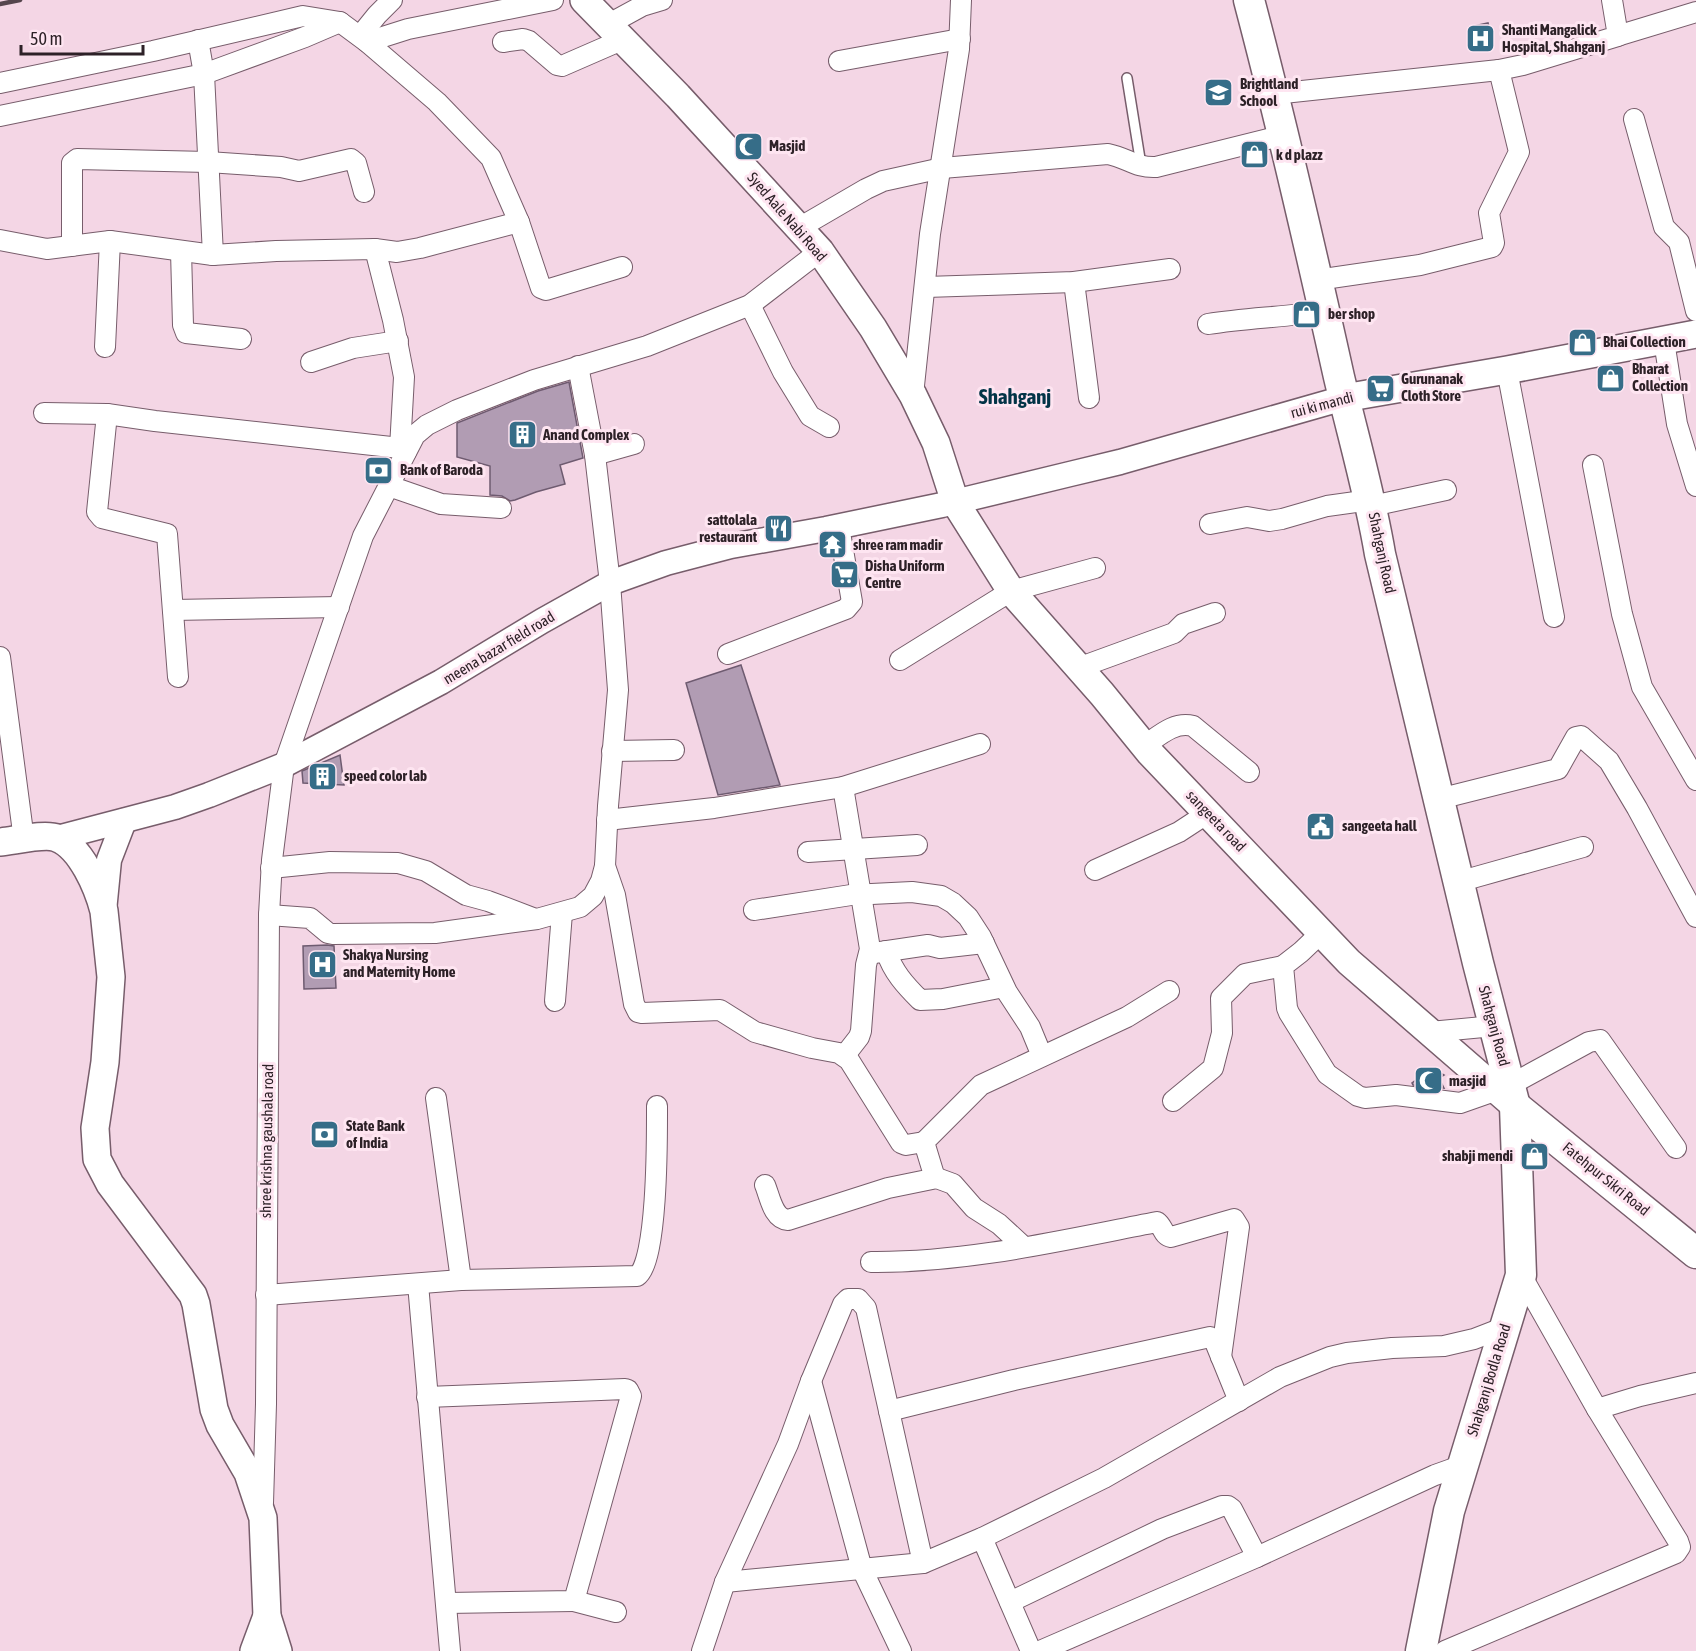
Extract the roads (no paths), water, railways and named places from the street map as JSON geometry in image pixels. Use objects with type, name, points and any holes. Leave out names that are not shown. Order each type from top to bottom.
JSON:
[{"type":"main road","name":"Syed Aale Nabi Road","points":[[584,0],[820,251],[873,328],[913,395],[936,443],[955,502]]},
{"type":"main road","name":"Shahganj Road","points":[[1249,0],[1284,135],[1344,398],[1371,503],[1380,554],[1494,1026],[1507,1094]]},
{"type":"main road","name":"rui ki mandi","points":[[1344,398],[1696,334]]},
{"type":"main road","name":"sangeeta road","points":[[955,502],[1011,591],[1102,694],[1144,746],[1349,963],[1507,1094]]},
{"type":"main road","points":[[12,841],[57,838],[75,852],[84,863],[104,911],[111,977],[105,1062],[95,1128],[97,1159],[110,1184],[193,1295],[198,1311],[214,1409],[220,1425],[248,1473],[263,1518],[267,1616],[278,1651]]},
{"type":"main road","name":"Fatehpur Sikri Road","points":[[1507,1094],[1696,1253]]},
{"type":"main road","name":"Shahganj Bodla Road","points":[[1421,1651],[1449,1511],[1521,1275],[1507,1094]]},
{"type":"main road","points":[[254,1651],[267,1616]]},
{"type":"street","points":[[364,39],[377,15],[392,0]]},
{"type":"street","points":[[364,39],[554,0]]},
{"type":"street","points":[[503,42],[523,39],[529,41],[556,65],[562,66],[616,32],[642,6],[662,0]]},
{"type":"street","points":[[913,395],[930,234],[955,87],[961,0]]},
{"type":"street","points":[[1612,0],[1619,32],[1617,36]]},
{"type":"street","points":[[1274,94],[1499,70],[1523,65],[1696,12]]},
{"type":"street","points":[[0,83],[303,16],[340,22],[364,39],[437,102],[488,153],[497,167],[519,222],[541,288],[544,290],[622,267]]},
{"type":"street","points":[[0,116],[204,74],[340,22]]},
{"type":"street","points":[[839,61],[960,39]]},
{"type":"street","points":[[198,40],[204,74],[213,255]]},
{"type":"street","points":[[1317,280],[1420,265],[1492,247],[1494,243],[1489,213],[1519,152],[1499,70]]},
{"type":"street","points":[[1634,119],[1664,227],[1679,242],[1696,311]]},
{"type":"street","points":[[799,228],[883,181],[942,168],[1108,154],[1120,156],[1142,167],[1156,167],[1284,135]]},
{"type":"street","points":[[72,246],[74,160],[77,159],[208,162],[281,167],[299,171],[351,159],[356,163],[364,192]]},
{"type":"street","points":[[0,240],[47,249],[110,241],[213,255],[375,249],[397,252],[519,222]]},
{"type":"street","points":[[105,347],[110,241]]},
{"type":"street","points":[[375,249],[398,341],[404,377],[403,450]]},
{"type":"street","points":[[181,251],[183,325],[186,333],[241,339]]},
{"type":"street","points":[[403,450],[427,425],[457,410],[534,380],[647,346],[750,305],[820,251]]},
{"type":"street","points":[[926,287],[1074,282],[1170,269]]},
{"type":"street","points":[[1074,282],[1089,398]]},
{"type":"street","points":[[750,305],[783,372],[810,416],[829,427]]},
{"type":"street","points":[[1208,324],[1324,311]]},
{"type":"street","points":[[311,362],[353,348],[398,341]]},
{"type":"street","points":[[1664,341],[1677,424],[1696,486]]},
{"type":"street","points":[[269,915],[310,918],[328,933],[333,934],[435,933],[537,919],[580,907],[593,896],[605,867],[618,690],[610,583],[595,455],[578,366]]},
{"type":"street","points":[[1508,370],[1554,617]]},
{"type":"street","name":"rui ki mandi","points":[[955,502],[1120,462],[1344,398]]},
{"type":"street","points":[[44,413],[107,414],[403,450]]},
{"type":"street","points":[[107,414],[97,512],[102,518],[167,534],[177,677]]},
{"type":"street","points":[[595,455],[634,444]]},
{"type":"street","name":"shree krishna gaushala road","points":[[263,1518],[266,1404],[269,915],[284,765],[363,536],[389,486],[403,450]]},
{"type":"street","points":[[1593,465],[1622,614],[1642,687],[1696,780]]},
{"type":"street","points":[[389,486],[441,504],[501,508]]},
{"type":"street","points":[[1210,524],[1247,517],[1276,520],[1327,506],[1371,503],[1446,490]]},
{"type":"street","name":"meena bazar field road","points":[[57,838],[124,821],[209,795],[284,765],[441,682],[610,583],[666,563],[731,546],[839,527],[955,502]]},
{"type":"street","points":[[728,654],[850,606],[852,602],[839,527]]},
{"type":"street","points":[[900,660],[1011,591],[1095,568]]},
{"type":"street","points":[[173,610],[339,607]]},
{"type":"street","points":[[1078,668],[1174,633],[1180,625],[1186,622],[1215,613]]},
{"type":"street","points":[[0,657],[12,841]]},
{"type":"street","points":[[1144,746],[1171,728],[1178,725],[1189,725],[1249,772]]},
{"type":"street","points":[[1438,799],[1558,769],[1576,737],[1581,736],[1609,761],[1696,917]]},
{"type":"street","points":[[607,820],[714,808],[843,787],[980,744]]},
{"type":"street","points":[[612,751],[674,750]]},
{"type":"street","points":[[843,787],[862,895],[878,953],[920,1000],[943,999],[1004,987]]},
{"type":"street","points":[[1095,870],[1179,832],[1208,813]]},
{"type":"street","points":[[104,911],[109,860],[124,821]]},
{"type":"street","points":[[808,852],[917,845]]},
{"type":"street","points":[[1458,882],[1583,847]]},
{"type":"street","points":[[272,868],[340,862],[398,863],[426,872],[466,896],[488,901],[537,919]]},
{"type":"street","points":[[605,867],[615,895],[634,1004],[638,1012],[720,1010],[755,1032],[845,1055],[901,1143],[906,1145],[924,1142],[981,1085],[1127,1017],[1169,991]]},
{"type":"street","points":[[754,910],[862,895],[912,892],[941,896],[953,903],[968,917],[984,943],[1004,987],[1030,1027],[1042,1056]]},
{"type":"street","points":[[555,1001],[562,913]]},
{"type":"street","points":[[1173,1101],[1213,1068],[1222,1033],[1221,998],[1245,974],[1283,966],[1321,933]]},
{"type":"street","points":[[845,1055],[861,1031],[866,965],[878,953],[928,945],[940,948],[984,943]]},
{"type":"street","points":[[1283,966],[1289,1013],[1327,1074],[1358,1096],[1365,1098],[1396,1095],[1460,1103],[1507,1094],[1589,1042],[1600,1040],[1676,1148]]},
{"type":"street","points":[[1430,1032],[1494,1026]]},
{"type":"street","points":[[436,1098],[461,1280]]},
{"type":"street","points":[[266,1296],[461,1280],[637,1276],[644,1268],[654,1214],[657,1106]]},
{"type":"street","points":[[924,1142],[934,1177]]},
{"type":"street","points":[[765,1185],[777,1216],[782,1220],[788,1220],[888,1188],[934,1177],[953,1184],[974,1208],[999,1224],[1024,1247]]},
{"type":"street","points":[[871,1263],[911,1263],[1024,1247],[1156,1222],[1160,1224],[1166,1235],[1171,1237],[1234,1219],[1239,1227],[1221,1357]]},
{"type":"street","points":[[1445,1651],[1679,1551],[1680,1547],[1597,1409],[1521,1275]]},
{"type":"street","points":[[418,1284],[450,1651]]},
{"type":"street","points":[[702,1651],[724,1582],[788,1444],[811,1381],[843,1304],[848,1299],[858,1299],[866,1308],[923,1563]]},
{"type":"street","points":[[724,1582],[923,1563],[982,1538],[1104,1478],[1280,1377],[1330,1357],[1347,1353],[1444,1346],[1474,1339],[1505,1327]]},
{"type":"street","points":[[889,1411],[1014,1380],[1210,1338],[1214,1339],[1239,1401]]},
{"type":"street","points":[[811,1381],[862,1569],[901,1651]]},
{"type":"street","points":[[1597,1409],[1696,1383]]},
{"type":"street","points":[[427,1397],[625,1389],[630,1392],[631,1396],[574,1601]]},
{"type":"street","points":[[1041,1651],[1462,1465]]},
{"type":"street","points":[[1010,1602],[1162,1529],[1222,1506],[1232,1509],[1257,1557]]},
{"type":"street","points":[[982,1538],[1031,1651]]},
{"type":"street","points":[[447,1604],[574,1601],[616,1612]]},
{"type":"lane","points":[[1126,78],[1142,167]]},
{"type":"railway","points":[[0,4],[20,0]]},
{"type":"place","name":"Shanti Mangalick Hospital, Shahganj","points":[[1481,39]]},
{"type":"place","name":"Brightland School","points":[[1219,93]]},
{"type":"place","name":"Masjid","points":[[748,146]]},
{"type":"place","name":"k d plazz","points":[[1255,155]]},
{"type":"place","name":"ber shop","points":[[1307,314]]},
{"type":"place","name":"Bhai Collection","points":[[1582,342]]},
{"type":"place","name":"Bharat Collection","points":[[1611,378]]},
{"type":"place","name":"Gurunanak Cloth Store","points":[[1380,388]]},
{"type":"place","name":"Anand Complex","points":[[522,435]]},
{"type":"place","name":"Bank of Baroda","points":[[379,470]]},
{"type":"place","name":"sattolala restaurant","points":[[778,529]]},
{"type":"place","name":"shree ram madir","points":[[832,545]]},
{"type":"place","name":"Disha Uniform Centre","points":[[844,575]]},
{"type":"place","name":"speed color lab","points":[[323,776]]},
{"type":"place","name":"sangeeta hall","points":[[1321,826]]},
{"type":"place","name":"Shakya Nursing and Maternity Home","points":[[322,964]]},
{"type":"place","name":"masjid","points":[[1428,1081]]},
{"type":"place","name":"State Bank of India","points":[[325,1135]]},
{"type":"place","name":"shabji mendi","points":[[1534,1156]]},
{"type":"district","name":"Shahganj","points":[[1015,397]]}]
